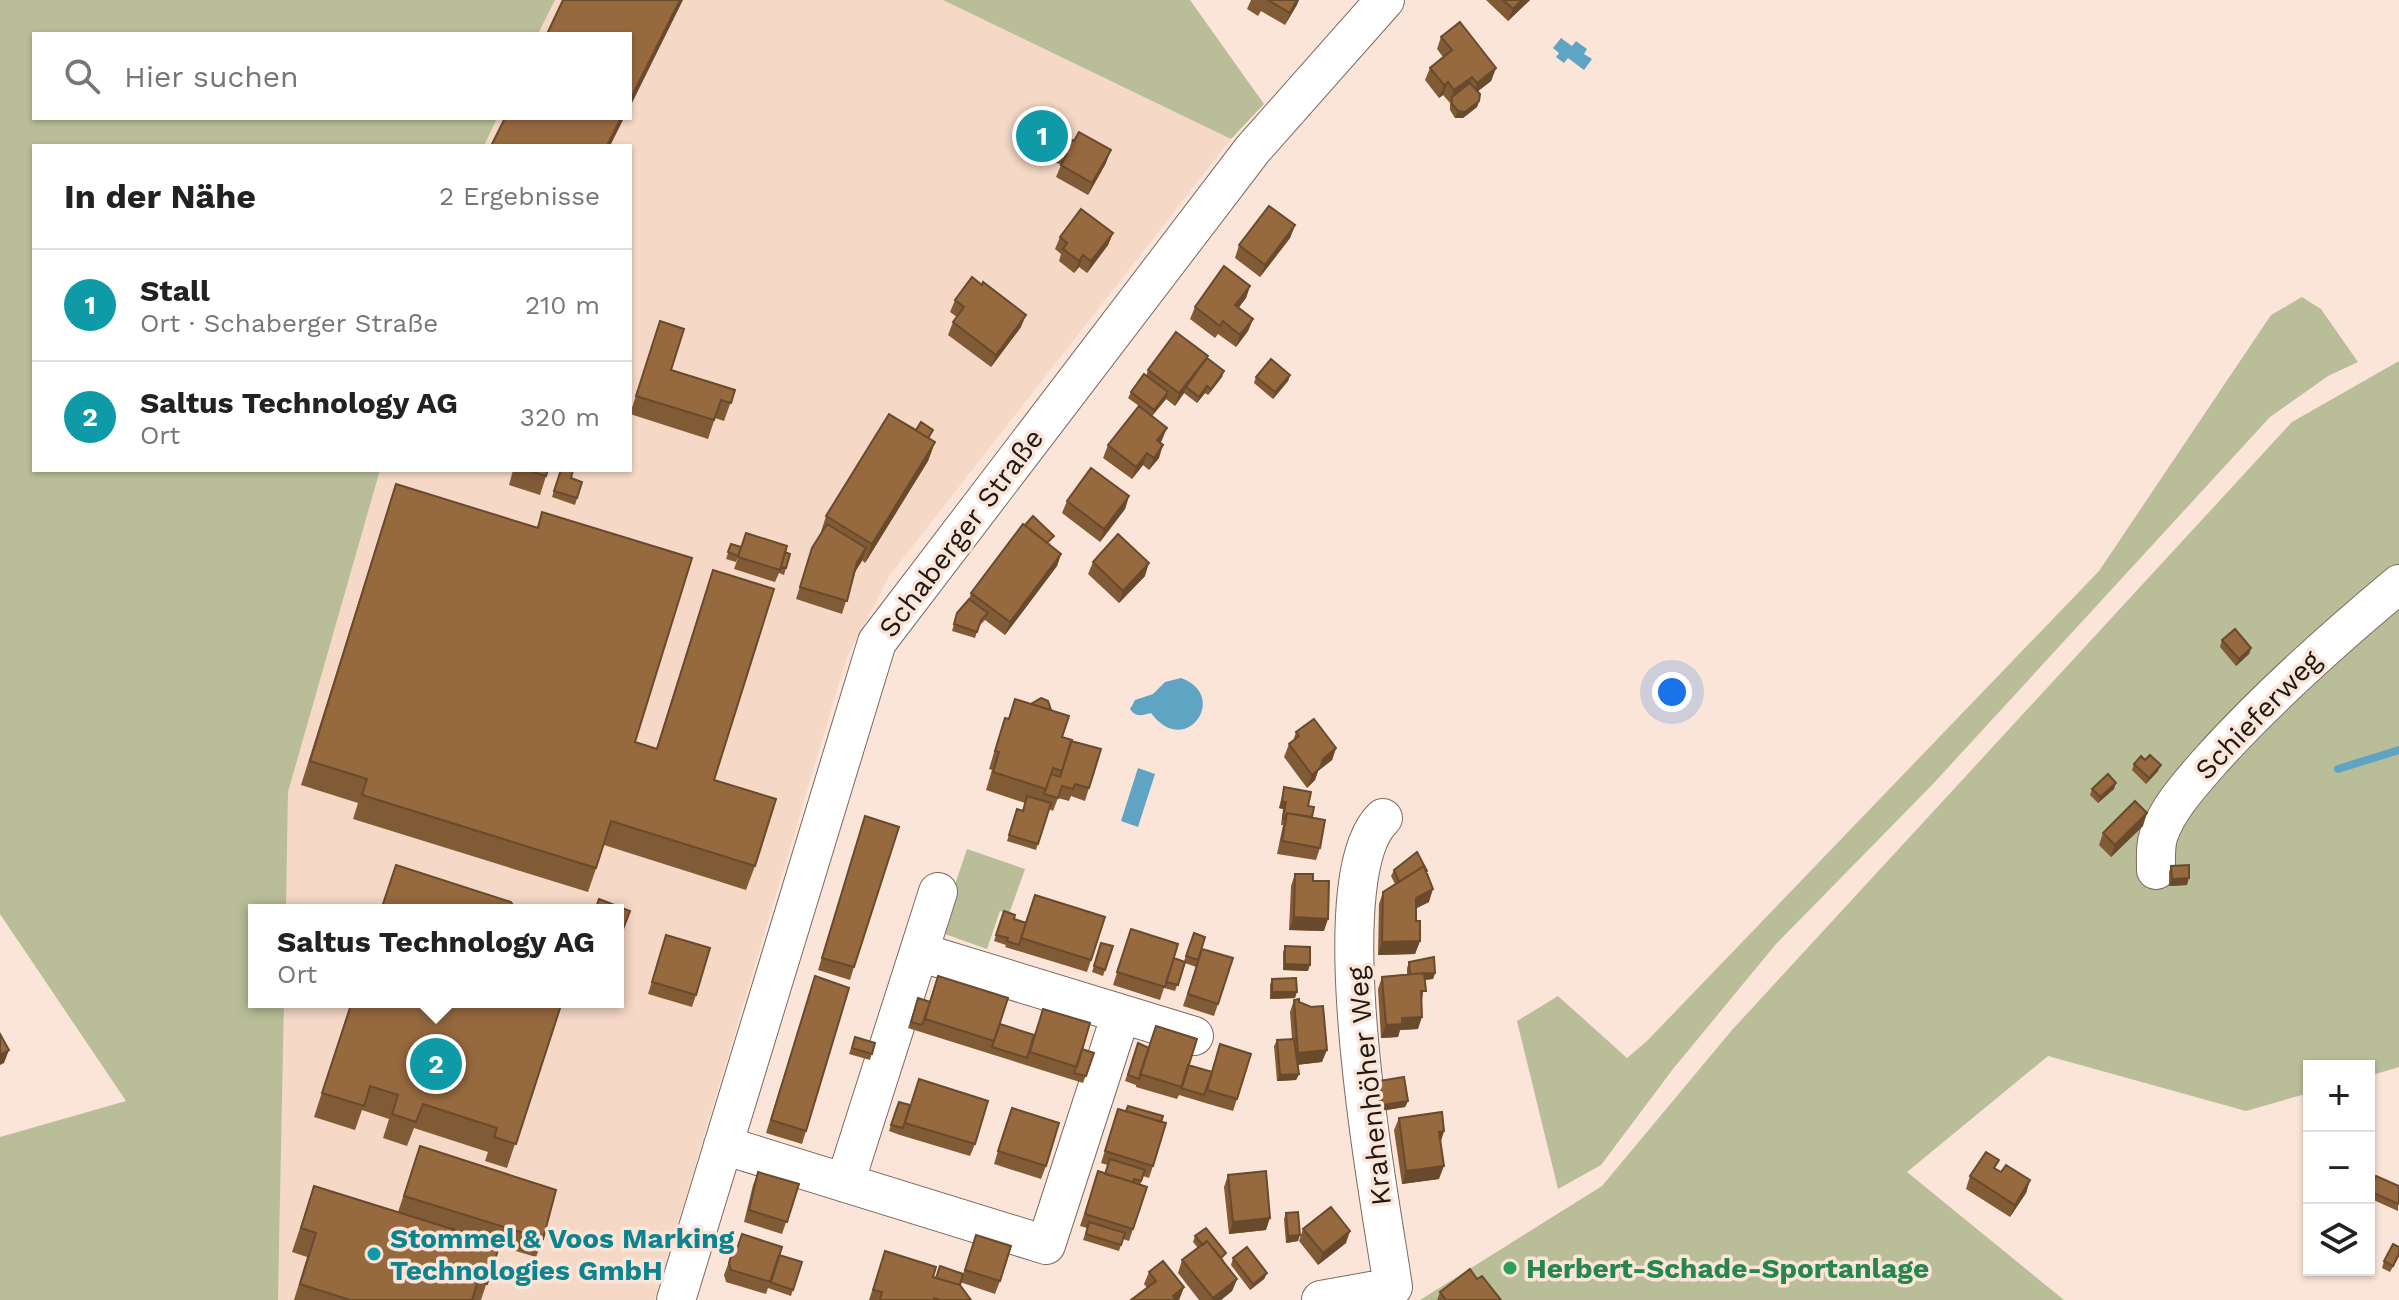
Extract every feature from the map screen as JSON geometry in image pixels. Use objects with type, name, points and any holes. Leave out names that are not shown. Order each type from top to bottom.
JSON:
[{"type":"street","name":"Schaberger Straße","points":[[676,1300],[877,642],[1253,149],[1385,0]]},
{"type":"street","name":"Schieferweg","points":[[2156,870],[2161,829],[2177,802],[2204,769],[2297,671],[2399,584]]},
{"type":"street","name":"Krahenhöher Weg","points":[[1321,1300],[1393,1287],[1361,1066],[1354,936],[1357,878],[1369,835],[1383,818]]},
{"type":"street","points":[[845,1183],[938,892]]},
{"type":"street","points":[[919,952],[1194,1036]]},
{"type":"street","points":[[723,1145],[1046,1245],[1121,1014]]},
{"type":"shaded area","points":[[555,0],[943,0],[1231,139],[890,575],[847,657],[655,1300],[278,1300],[284,1008],[624,1008],[624,904],[286,904],[288,792],[379,472],[632,472],[632,144],[485,144],[496,120],[632,120],[632,32],[539,32]]},
{"type":"green space","points":[[0,0],[555,0],[539,32],[32,32],[32,120],[496,120],[485,144],[32,144],[32,472],[379,472],[288,792],[286,904],[248,904],[248,1008],[284,1008],[278,1300],[0,1300],[0,1137],[126,1101],[0,914]]},
{"type":"green space","points":[[943,0],[1190,0],[1264,104],[1231,139]]},
{"type":"green space","points":[[2302,297],[2321,309],[2358,362],[2328,376],[2270,417],[1932,785],[1776,944],[1673,1069],[1601,1165],[1558,1189],[1517,1021],[1558,996],[1627,1058],[1647,1041],[2099,571],[2271,315]]},
{"type":"green space","points":[[2399,361],[2399,1067],[2375,1074],[2375,1060],[2303,1060],[2303,1095],[2246,1111],[2048,1056],[1907,1172],[2064,1300],[1420,1300],[1602,1186],[1732,1030],[2292,422]]},
{"type":"green space","points":[[967,849],[1025,869],[1009,914],[1000,911],[987,949],[939,932]]},
{"type":"water","points":[[1561,38],[1572,46],[1576,41],[1587,49],[1584,54],[1592,59],[1584,70],[1568,58],[1564,63],[1556,57],[1559,53],[1553,48]]},
{"type":"water","points":[[1181,678],[1195,686],[1202,697],[1198,720],[1189,727],[1177,730],[1164,726],[1151,713],[1137,715],[1130,709],[1135,700],[1153,694],[1165,682]]},
{"type":"water","points":[[1138,768],[1155,774],[1138,827],[1121,821]]},
{"type":"building","points":[[563,0],[680,0],[632,96],[632,32],[548,32]]},
{"type":"building","points":[[1268,0],[1297,0],[1290,13]]},
{"type":"building","points":[[1503,0],[1522,0],[1513,9]]},
{"type":"building","points":[[1460,22],[1496,68],[1477,83],[1472,77],[1454,90],[1448,82],[1444,85],[1430,68],[1452,50],[1441,37]]},
{"type":"building","points":[[1470,83],[1480,94],[1479,101],[1465,112],[1458,111],[1452,104],[1452,97]]},
{"type":"building","points":[[504,120],[620,120],[608,144],[492,144]]},
{"type":"building","points":[[1043,120],[1054,126],[1046,139],[1036,133]]},
{"type":"building","points":[[1079,132],[1111,150],[1092,183],[1061,165],[1067,154],[1055,148],[1062,134],[1074,141]]},
{"type":"building","points":[[1269,206],[1295,225],[1265,265],[1239,245]]},
{"type":"building","points":[[1081,209],[1113,233],[1091,261],[1083,255],[1079,261],[1063,249],[1067,243],[1060,237]]},
{"type":"building","points":[[1224,266],[1250,286],[1235,305],[1253,319],[1240,335],[1223,321],[1220,326],[1195,307]]},
{"type":"building","points":[[972,277],[1026,315],[996,355],[953,322],[964,307],[955,300]]},
{"type":"building","points":[[660,321],[684,329],[671,370],[735,390],[731,403],[721,400],[714,420],[636,396]]},
{"type":"building","points":[[1176,332],[1208,356],[1179,393],[1148,370]]},
{"type":"building","points":[[1207,358],[1224,371],[1211,389],[1207,386],[1199,397],[1186,387]]},
{"type":"building","points":[[1271,359],[1290,375],[1275,392],[1256,377]]},
{"type":"building","points":[[1144,374],[1168,392],[1154,410],[1131,392]]},
{"type":"building","points":[[1139,406],[1167,428],[1157,440],[1163,445],[1154,458],[1147,453],[1136,467],[1108,445]]},
{"type":"building","points":[[889,414],[935,442],[872,544],[826,516]]},
{"type":"building","points":[[892,416],[916,430],[921,422],[933,430],[928,438]]},
{"type":"building","points":[[1091,468],[1129,496],[1104,529],[1067,501]]},
{"type":"building","points":[[560,472],[572,472],[571,478],[582,482],[577,498],[554,491]]},
{"type":"building","points":[[396,484],[538,528],[542,512],[692,558],[635,742],[657,749],[713,570],[774,589],[714,780],[776,799],[755,866],[611,821],[596,868],[362,795],[367,779],[310,761]]},
{"type":"building","points":[[1033,516],[1054,536],[1047,543],[1025,525]]},
{"type":"building","points":[[827,524],[866,548],[857,562],[847,601],[800,587],[812,548]]},
{"type":"building","points":[[1023,524],[1061,554],[1010,622],[971,593]]},
{"type":"building","points":[[746,533],[787,546],[780,570],[738,557]]},
{"type":"building","points":[[1118,534],[1149,563],[1123,591],[1093,562]]},
{"type":"building","points":[[731,544],[741,547],[738,556],[728,552]]},
{"type":"building","points":[[785,552],[790,554],[786,568],[781,567]]},
{"type":"building","points":[[969,599],[988,613],[981,620],[977,632],[954,624],[957,613]]},
{"type":"building","points":[[2235,629],[2251,648],[2239,659],[2222,640]]},
{"type":"building","points":[[1041,698],[1048,701],[1051,710],[1031,704]]},
{"type":"building","points":[[1015,699],[1069,716],[1062,737],[1072,740],[1062,771],[1053,768],[1046,789],[993,772],[999,752],[995,751],[1005,718],[1009,719]]},
{"type":"building","points":[[1314,719],[1336,748],[1323,759],[1320,768],[1312,775],[1289,744],[1299,736],[1296,732]]},
{"type":"building","points":[[1071,741],[1101,749],[1089,788],[1075,784],[1073,789],[1062,786],[1058,798],[1044,794],[1051,774],[1060,777]]},
{"type":"building","points":[[2150,755],[2161,765],[2149,778],[2134,764],[2141,756],[2145,760]]},
{"type":"building","points":[[2108,774],[2116,783],[2100,797],[2092,789]]},
{"type":"building","points":[[1284,787],[1311,792],[1308,806],[1314,807],[1312,817],[1287,813],[1283,818],[1286,802],[1282,802]]},
{"type":"building","points":[[1027,796],[1051,803],[1038,844],[1009,835],[1017,809],[1023,811]]},
{"type":"building","points":[[2135,801],[2147,813],[2115,845],[2103,833]]},
{"type":"building","points":[[1287,813],[1325,820],[1320,848],[1282,841]]},
{"type":"building","points":[[865,816],[899,827],[854,967],[822,958]]},
{"type":"building","points":[[1417,852],[1427,871],[1424,866],[1399,882],[1394,870]]},
{"type":"building","points":[[396,865],[512,904],[383,904]]},
{"type":"building","points":[[2189,865],[2189,878],[2172,879],[2171,866]]},
{"type":"building","points":[[1424,866],[1433,889],[1416,898],[1420,941],[1382,942],[1383,892]]},
{"type":"building","points":[[1295,874],[1313,874],[1313,881],[1329,881],[1328,919],[1294,917]]},
{"type":"building","points":[[1035,895],[1105,917],[1091,960],[1021,938]]},
{"type":"building","points":[[624,909],[630,911],[624,926]]},
{"type":"building","points":[[1004,911],[1026,923],[1019,945],[996,935]]},
{"type":"building","points":[[1131,929],[1178,944],[1165,987],[1117,972]]},
{"type":"building","points":[[1194,933],[1205,937],[1198,960],[1186,956]]},
{"type":"building","points":[[666,935],[710,948],[696,995],[652,982]]},
{"type":"building","points":[[1101,943],[1113,946],[1105,970],[1094,966]]},
{"type":"building","points":[[1285,946],[1310,947],[1310,965],[1285,964]]},
{"type":"building","points":[[1202,949],[1233,958],[1218,1004],[1188,994]]},
{"type":"building","points":[[1434,957],[1435,973],[1410,974],[1409,962]]},
{"type":"building","points":[[1174,958],[1185,962],[1178,985],[1166,982]]},
{"type":"building","points":[[1424,973],[1426,991],[1421,991],[1422,1017],[1402,1018],[1402,1024],[1386,1025],[1382,977]]},
{"type":"building","points":[[815,976],[849,988],[806,1131],[771,1120]]},
{"type":"building","points":[[938,976],[1008,998],[994,1041],[925,1019]]},
{"type":"building","points":[[1296,978],[1297,992],[1272,992],[1272,979]]},
{"type":"building","points":[[918,998],[930,1002],[922,1025],[911,1022]]},
{"type":"building","points":[[1299,999],[1299,1002],[1311,1007],[1323,1006],[1327,1050],[1298,1053],[1294,1000]]},
{"type":"building","points":[[350,1008],[560,1008],[516,1144],[494,1137],[497,1128],[423,1104],[416,1122],[392,1114],[398,1095],[370,1086],[364,1106],[322,1093]]},
{"type":"building","points":[[1043,1009],[1090,1023],[1077,1067],[1030,1052]]},
{"type":"building","points":[[1000,1024],[1034,1035],[1027,1058],[992,1047]]},
{"type":"building","points":[[1156,1026],[1197,1039],[1182,1087],[1140,1074]]},
{"type":"building","points":[[0,1034],[9,1050],[0,1055]]},
{"type":"building","points":[[855,1037],[875,1043],[872,1054],[852,1048]]},
{"type":"building","points":[[1294,1039],[1299,1074],[1280,1075],[1277,1040]]},
{"type":"building","points":[[1138,1043],[1149,1048],[1139,1079],[1128,1075]]},
{"type":"building","points":[[1220,1044],[1251,1054],[1237,1099],[1207,1090]]},
{"type":"building","points":[[1082,1049],[1094,1053],[1086,1076],[1074,1073]]},
{"type":"building","points":[[1188,1065],[1212,1072],[1204,1095],[1181,1088]]},
{"type":"building","points":[[1404,1077],[1408,1101],[1383,1105],[1379,1081]]},
{"type":"building","points":[[919,1079],[988,1101],[975,1144],[905,1123]]},
{"type":"building","points":[[899,1102],[910,1105],[903,1128],[891,1125]]},
{"type":"building","points":[[1128,1106],[1163,1116],[1161,1122],[1126,1111]]},
{"type":"building","points":[[1012,1108],[1059,1123],[1046,1166],[998,1151]]},
{"type":"building","points":[[1118,1109],[1166,1123],[1153,1166],[1105,1151]]},
{"type":"building","points":[[1442,1112],[1444,1131],[1439,1132],[1444,1166],[1406,1171],[1399,1118]]},
{"type":"building","points":[[420,1146],[556,1190],[543,1239],[404,1196]]},
{"type":"building","points":[[1986,1152],[1999,1160],[1994,1168],[2001,1172],[2006,1165],[2030,1180],[2015,1205],[1970,1176]]},
{"type":"building","points":[[1110,1159],[1145,1170],[1141,1181],[1134,1179],[1133,1182],[1105,1174]]},
{"type":"building","points":[[1098,1171],[1147,1187],[1133,1229],[1085,1214]]},
{"type":"building","points":[[1266,1171],[1270,1218],[1233,1222],[1228,1175]]},
{"type":"building","points":[[758,1172],[799,1184],[787,1222],[749,1210]]},
{"type":"building","points":[[2375,1178],[2399,1186],[2399,1204],[2375,1194]]},
{"type":"building","name":"Stommel & Voos Marking Technologies GmbH","points":[[314,1186],[500,1244],[487,1284],[478,1281],[472,1300],[350,1300],[300,1284],[316,1233],[301,1228]]},
{"type":"building","points":[[1331,1207],[1350,1231],[1323,1253],[1303,1229]]},
{"type":"building","points":[[1298,1212],[1300,1235],[1288,1236],[1286,1213]]},
{"type":"building","points":[[1089,1222],[1125,1233],[1121,1245],[1086,1234]]},
{"type":"building","points":[[1206,1228],[1226,1253],[1221,1258],[1207,1241],[1203,1245],[1195,1236]]},
{"type":"building","points":[[742,1234],[782,1247],[771,1282],[731,1270],[731,1256],[736,1252]]},
{"type":"building","points":[[976,1235],[1011,1246],[1000,1281],[965,1270]]},
{"type":"building","points":[[1207,1241],[1237,1279],[1213,1298],[1182,1260]]},
{"type":"building","points":[[2393,1244],[2399,1247],[2399,1254],[2393,1266],[2384,1261]]},
{"type":"building","points":[[1247,1247],[1267,1273],[1253,1284],[1233,1258]]},
{"type":"building","points":[[885,1251],[936,1267],[933,1277],[960,1285],[971,1300],[880,1300],[882,1292],[873,1290]]},
{"type":"building","points":[[779,1255],[802,1262],[793,1290],[770,1282]]},
{"type":"building","points":[[1163,1261],[1184,1287],[1173,1296],[1176,1300],[1131,1300],[1156,1281],[1149,1272]]},
{"type":"building","points":[[940,1266],[963,1274],[960,1285],[936,1278]]},
{"type":"building","points":[[1470,1269],[1477,1279],[1482,1276],[1501,1300],[1446,1300],[1440,1292]]},
{"type":"waterway","points":[[2338,769],[2399,750]]},
{"type":"place","name":"Stall","points":[[1042,136]]},
{"type":"place","name":"Saltus Technology AG","points":[[436,1064]]},
{"type":"place","name":"Stommel & Voos Marking Technologies GmbH","points":[[374,1254]]},
{"type":"place","name":"Herbert-Schade-Sportanlage","points":[[1510,1268]]}]
